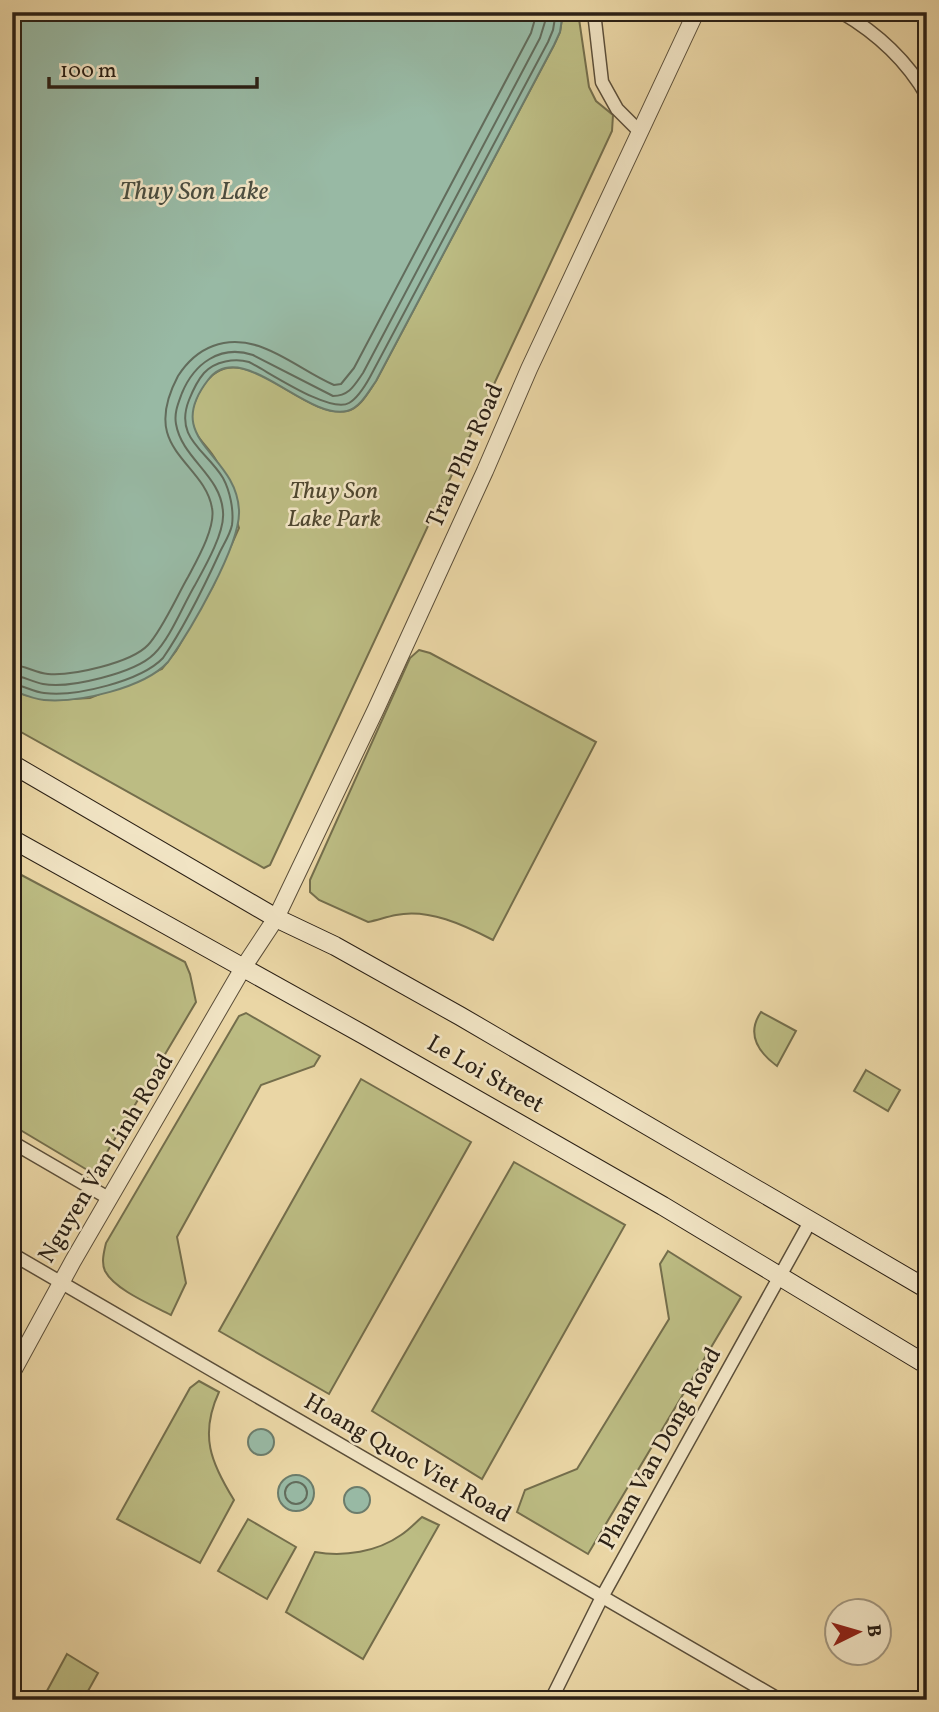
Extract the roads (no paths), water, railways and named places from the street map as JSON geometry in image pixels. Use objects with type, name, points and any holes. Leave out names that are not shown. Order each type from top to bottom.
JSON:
[{"type":"main road","name":"Le Loi Street","points":[[12,764],[276,918],[335,946],[460,1016],[927,1289]]},
{"type":"main road","name":"Le Loi Street","points":[[12,839],[364,1035],[663,1206],[927,1366]]},
{"type":"street","points":[[594,12],[602,82],[617,109],[639,132]]},
{"type":"street","name":"Tran Phu Road","points":[[243,968],[276,918],[376,709],[529,369],[696,12]]},
{"type":"street","points":[[841,12],[884,42],[912,73],[927,96]]},
{"type":"street","name":"Nguyen Van Linh Road","points":[[12,1373],[61,1282],[243,968]]},
{"type":"street","points":[[12,1142],[110,1199]]},
{"type":"street","name":"Pham Van Dong Road","points":[[551,1700],[603,1597],[811,1220]]},
{"type":"street","name":"Hoang Quoc Viet Road","points":[[12,1254],[780,1700]]},
{"type":"water","name":"Thuy Son Lake","points":[[34,12],[563,12],[560,32],[554,45],[376,381],[360,403],[347,411],[331,411],[256,373],[238,368],[222,369],[208,380],[196,401],[193,418],[196,433],[235,490],[239,510],[232,544],[213,588],[168,662],[157,671],[110,692],[58,700],[36,699],[12,690],[12,25]]},
{"type":"water","points":[[261,1429],[270,1433],[274,1442],[270,1451],[261,1455],[252,1451],[248,1442],[252,1433]]},
{"type":"water","points":[[296,1475],[309,1480],[314,1493],[309,1506],[296,1511],[283,1506],[278,1493],[283,1480]]},
{"type":"water","points":[[357,1487],[366,1491],[370,1500],[366,1509],[357,1513],[348,1509],[344,1500],[348,1491]]},
{"type":"park label","name":"Thuy Son Lake Park","points":[[334,506]]}]
